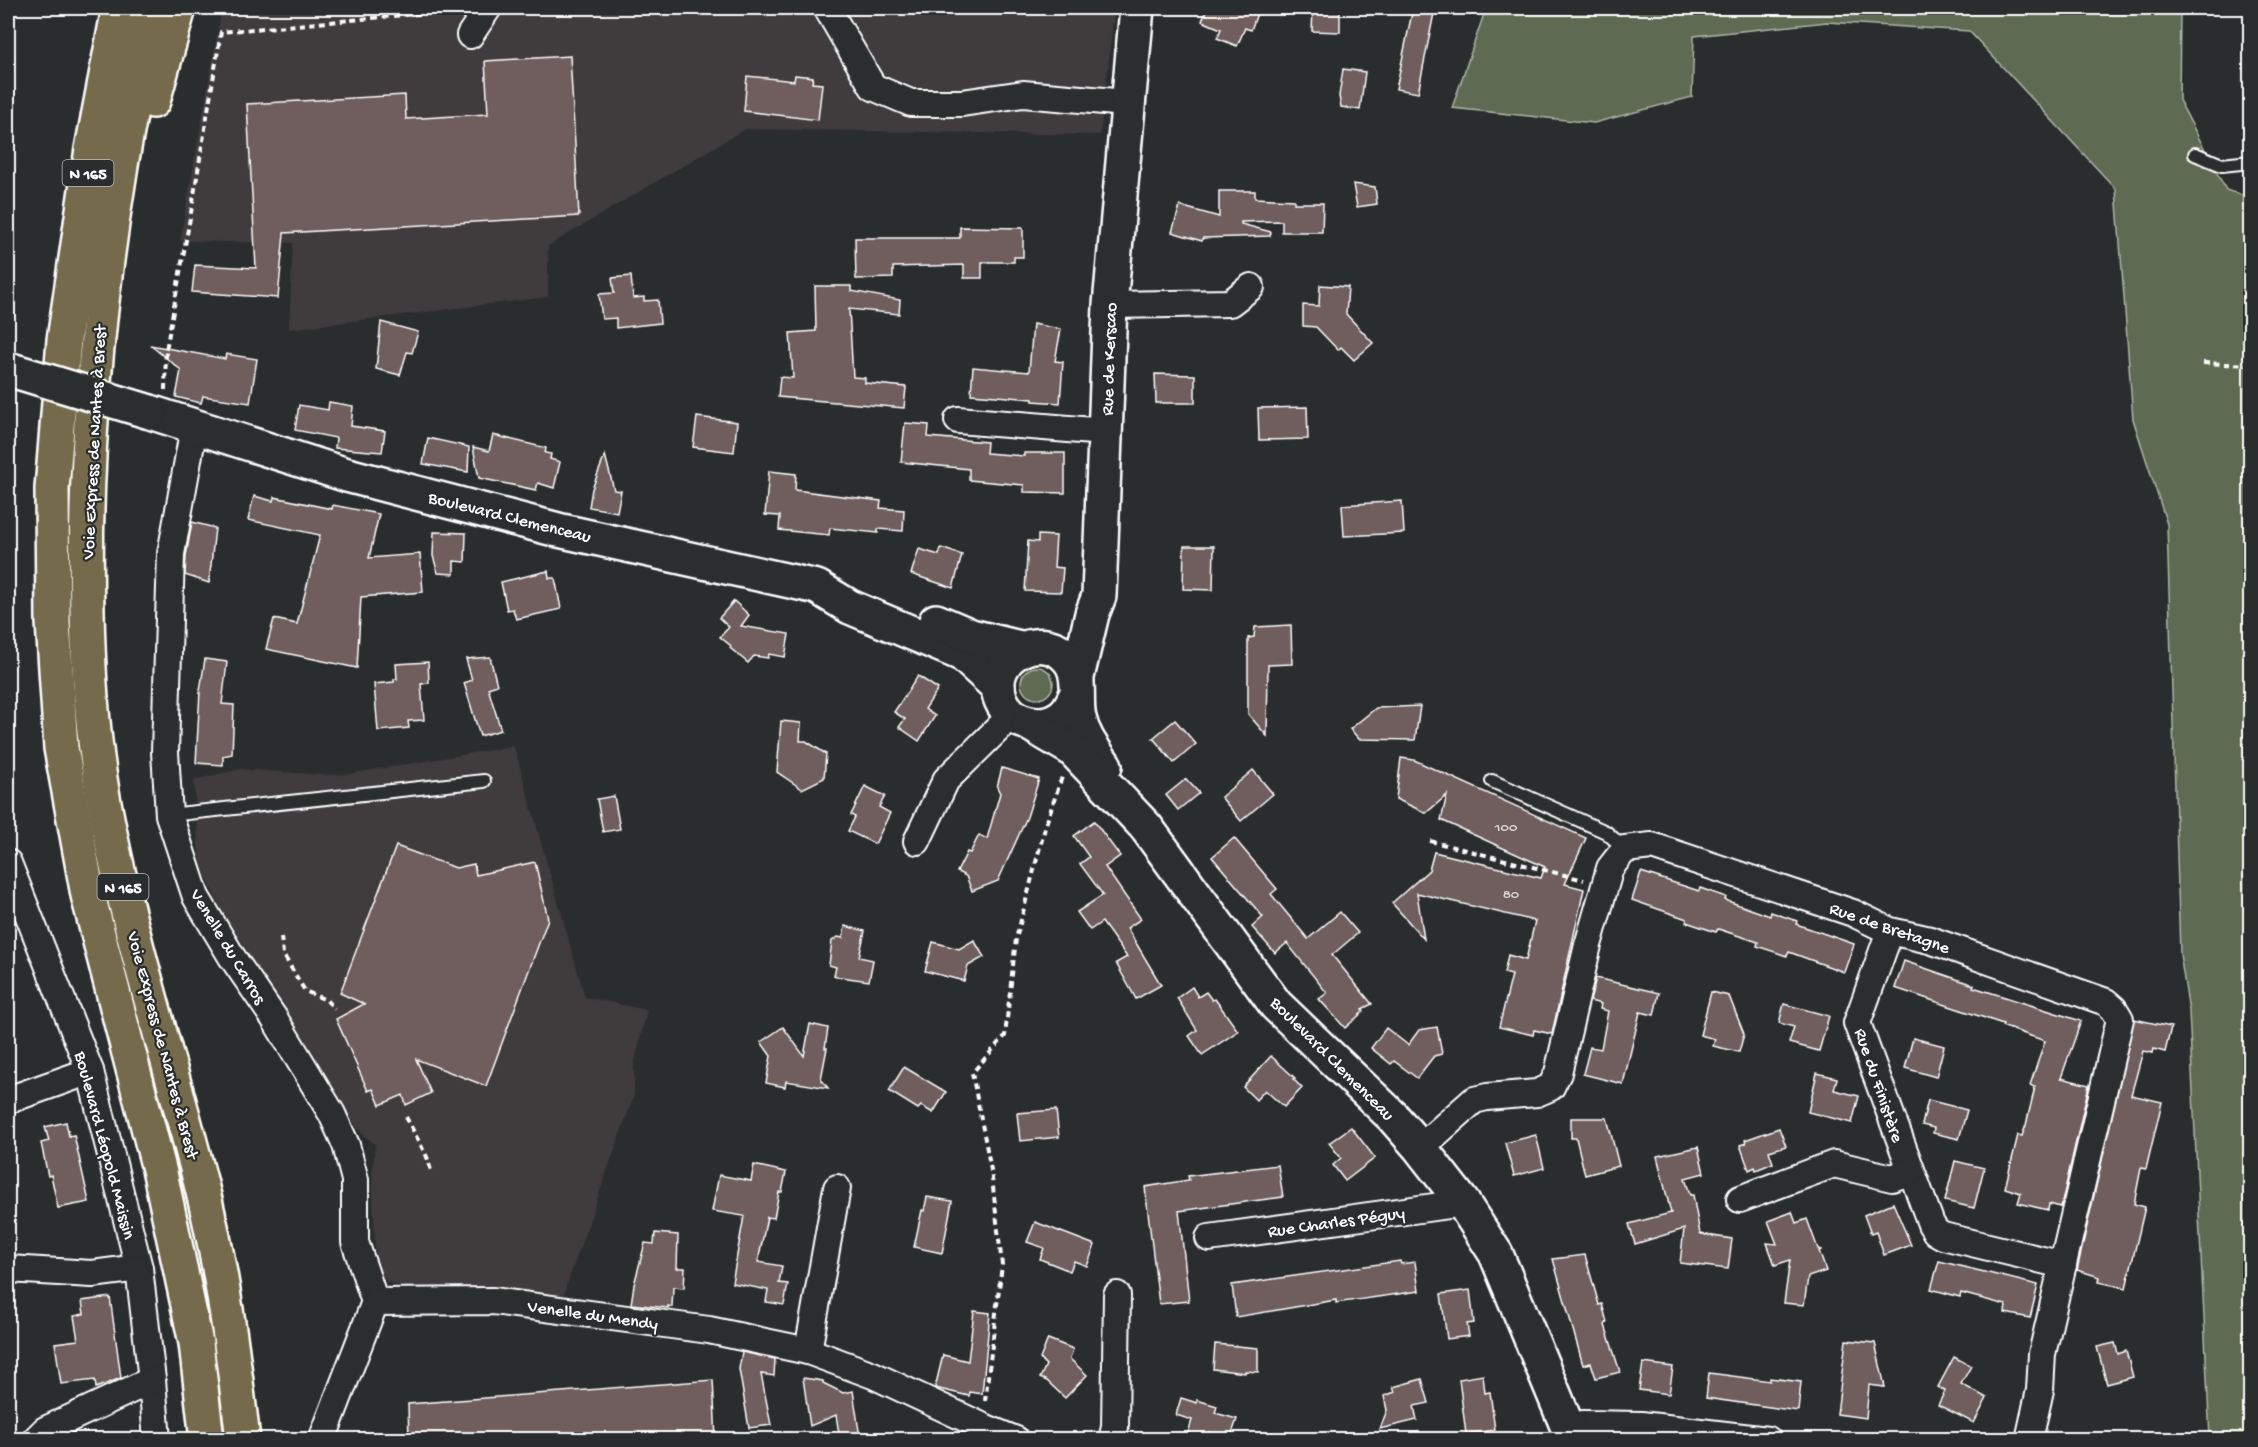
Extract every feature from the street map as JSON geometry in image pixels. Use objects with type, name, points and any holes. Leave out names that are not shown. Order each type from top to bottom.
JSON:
[{"type":"highway","name":"Voie Express de Nantes à Brest","points":[[118,8],[92,149],[64,340],[52,489],[54,634],[61,748],[88,895],[160,1173],[196,1343],[207,1440]]},
{"type":"highway","name":"Voie Express de Nantes à Brest","points":[[151,8],[121,165],[99,325],[88,465],[86,556],[90,697],[102,790],[129,913],[201,1184],[232,1337],[243,1440]]},
{"type":"highway","points":[[99,325],[145,132],[179,8]]},
{"type":"street","points":[[470,35],[488,8]]},
{"type":"street","points":[[827,8],[873,87],[910,103],[962,103],[1023,94],[1127,103]]},
{"type":"street","name":"Rue de Kerscao","points":[[1077,685],[1098,596],[1100,576],[1110,305],[1137,8]]},
{"type":"street","points":[[1110,305],[1230,303],[1251,287]]},
{"type":"street","name":"Boulevard Clemenceau","points":[[8,369],[347,475],[558,530],[817,587],[850,607],[962,654],[1013,708],[1072,749],[1146,827],[1276,1005],[1392,1116],[1463,1203],[1496,1254],[1571,1433]]},
{"type":"street","name":"Venelle du Carros","points":[[170,419],[171,554],[165,752],[169,814],[196,897],[332,1114],[346,1145],[355,1180],[355,1242],[375,1302]]},
{"type":"street","points":[[958,420],[1105,432]]},
{"type":"street","points":[[817,587],[869,593],[971,636],[1030,647],[1053,648],[1064,655],[1072,665],[1077,685],[1078,717],[1084,736],[1146,827]]},
{"type":"street","points":[[1077,685],[1072,705],[1064,714],[1053,721],[1041,724],[1013,708],[1003,664],[1011,655],[1065,633],[1092,614]]},
{"type":"street","points":[[918,841],[946,780],[1013,708]]},
{"type":"street","name":"Rue de Bretagne","points":[[1625,849],[1652,846],[1853,913],[1890,931],[1930,940],[2106,1002],[2114,1009],[2120,1019],[2042,1354],[2040,1390],[2029,1440]]},
{"type":"street","points":[[1420,1148],[1474,1100],[1537,1093],[1551,1087],[1558,1073],[1588,945],[1610,868],[1625,849]]},
{"type":"street","name":"Boulevard Léopold Maissin","points":[[8,863],[90,1071],[139,1268],[157,1440]]},
{"type":"street","name":"Rue du Finistère","points":[[1890,931],[1857,1023],[1931,1224],[1936,1232],[1943,1236],[2061,1273]]},
{"type":"street","points":[[8,1100],[90,1071]]},
{"type":"street","points":[[1740,1198],[1834,1164],[1892,1178],[1911,1171]]},
{"type":"street","points":[[808,1352],[837,1188]]},
{"type":"street","name":"Rue Charles Péguy","points":[[1209,1238],[1463,1203]]},
{"type":"street","points":[[8,1269],[92,1274],[139,1268]]},
{"type":"street","points":[[1112,1440],[1115,1427],[1117,1295]]},
{"type":"street","name":"Venelle du Mendy","points":[[375,1302],[493,1301],[709,1330],[808,1352],[873,1375],[1016,1440]]},
{"type":"street","points":[[322,1440],[375,1302]]},
{"type":"street","points":[[35,1440],[45,1430],[152,1380]]},
{"type":"street","points":[[1571,1433],[1583,1424],[1641,1425],[1768,1440]]},
{"type":"lane","points":[[2195,154],[2222,165],[2250,162]]},
{"type":"lane","points":[[169,814],[484,781]]},
{"type":"lane","points":[[1492,781],[1606,832],[1625,849]]},
{"type":"path","points":[[170,419],[164,381],[166,350],[221,32],[465,8]]},
{"type":"path","points":[[2203,363],[2250,365]]},
{"type":"path","points":[[986,1428],[983,1413],[1002,1265],[991,1170],[972,1073],[1005,1036],[1016,939],[1046,824],[1072,749]]},
{"type":"path","points":[[1430,841],[1605,885]]},
{"type":"path","points":[[281,937],[283,954],[305,991],[326,1000],[335,1009]]},
{"type":"path","points":[[406,1117],[427,1157],[432,1174]]},
{"type":"shaded area","points":[[222,8],[1115,8],[1100,135],[745,129],[548,246],[548,297],[289,329],[293,243],[180,241]]},
{"type":"shaded area","points":[[514,746],[585,997],[647,1010],[634,1065],[634,1095],[560,1304],[417,1291],[387,1282],[376,1267],[372,1177],[375,1144],[353,1123],[224,917],[199,861],[194,780],[240,769],[324,775],[349,774]]},
{"type":"green space","points":[[1486,8],[2180,8],[2179,100],[2226,190],[2250,198],[2250,1439],[2210,1439],[2189,1011],[2180,954],[2167,524],[2133,419],[2116,189],[1969,31],[1827,22],[1694,36],[1692,97],[1594,123],[1452,108]]},
{"type":"green space","points":[[1037,667],[1048,672],[1053,683],[1048,694],[1037,699],[1026,694],[1021,683],[1026,672]]},
{"type":"building","points":[[1207,8],[1259,8],[1251,30],[1245,28],[1237,46],[1217,38],[1221,29],[1202,21]]},
{"type":"building","points":[[1313,8],[1340,8],[1340,32],[1312,31]]},
{"type":"building","points":[[1413,8],[1435,8],[1418,93],[1396,89]]},
{"type":"building","points":[[570,56],[579,216],[284,233],[278,298],[192,292],[195,265],[256,268],[247,104],[405,95],[406,119],[488,114],[485,61]]},
{"type":"building","points":[[1343,69],[1365,72],[1360,110],[1341,107],[1339,96]]},
{"type":"building","points":[[795,75],[813,77],[812,83],[822,84],[818,120],[744,111],[747,76],[794,81]]},
{"type":"building","points":[[1353,184],[1375,187],[1377,204],[1357,207]]},
{"type":"building","points":[[1219,191],[1255,191],[1255,198],[1294,200],[1294,203],[1323,203],[1322,232],[1282,232],[1282,221],[1241,222],[1241,224],[1271,232],[1270,236],[1203,238],[1202,241],[1172,232],[1180,206],[1219,217]]},
{"type":"building","points":[[960,227],[1023,228],[1023,257],[1014,257],[1014,262],[982,262],[982,278],[964,278],[964,265],[893,267],[893,278],[856,279],[855,238],[960,238]]},
{"type":"building","points":[[631,276],[633,298],[644,297],[644,301],[658,300],[660,323],[616,328],[616,318],[602,319],[599,294],[614,293],[612,278]]},
{"type":"building","points":[[1320,285],[1348,287],[1346,314],[1373,343],[1354,360],[1341,347],[1338,350],[1316,327],[1303,326],[1303,305],[1319,306]]},
{"type":"building","points":[[815,286],[851,286],[851,291],[900,300],[899,314],[849,309],[853,377],[865,378],[865,383],[906,387],[904,408],[778,397],[780,377],[793,378],[790,333],[816,331]]},
{"type":"building","points":[[381,322],[418,332],[412,353],[407,352],[400,375],[376,369]]},
{"type":"building","points":[[1033,324],[1061,329],[1055,361],[1063,362],[1060,403],[971,394],[973,367],[1029,372]]},
{"type":"building","points":[[150,345],[225,359],[226,354],[257,359],[250,403],[203,396],[201,403],[176,397],[181,370]]},
{"type":"building","points":[[1155,374],[1195,375],[1195,403],[1156,403]]},
{"type":"building","points":[[329,402],[353,406],[351,426],[385,431],[382,452],[335,448],[336,438],[295,430],[299,405],[328,410]]},
{"type":"building","points":[[1307,407],[1308,439],[1259,440],[1258,408]]},
{"type":"building","points":[[697,417],[737,422],[734,452],[693,447]]},
{"type":"building","points":[[905,423],[929,425],[928,437],[987,442],[986,453],[1024,456],[1024,453],[1065,453],[1065,493],[1024,492],[1024,485],[969,480],[969,469],[901,462]]},
{"type":"building","points":[[493,435],[546,448],[545,453],[551,454],[550,459],[560,462],[554,488],[538,483],[536,490],[479,478],[473,447],[489,451]]},
{"type":"building","points":[[428,438],[469,447],[468,472],[423,464]]},
{"type":"building","points":[[605,455],[614,490],[621,491],[617,512],[589,507],[592,489]]},
{"type":"building","points":[[769,471],[796,474],[795,490],[881,501],[880,508],[904,510],[903,531],[878,529],[878,533],[830,528],[829,535],[779,530],[780,516],[765,515]]},
{"type":"building","points":[[254,496],[273,501],[274,497],[332,509],[333,505],[379,514],[369,558],[420,554],[423,592],[361,597],[357,668],[266,649],[274,619],[297,624],[320,535],[248,520]]},
{"type":"building","points":[[1402,501],[1404,533],[1344,536],[1342,505]]},
{"type":"building","points":[[192,522],[215,528],[209,583],[185,575]]},
{"type":"building","points":[[434,532],[466,533],[465,562],[454,561],[454,574],[438,573],[433,556]]},
{"type":"building","points":[[1038,535],[1056,536],[1054,567],[1063,568],[1061,592],[1025,591],[1028,541],[1038,542]]},
{"type":"building","points":[[1184,546],[1214,546],[1213,590],[1183,589]]},
{"type":"building","points":[[941,548],[962,555],[953,588],[911,574],[919,549],[939,555]]},
{"type":"building","points":[[548,571],[549,578],[555,578],[561,609],[516,619],[513,609],[507,610],[501,582]]},
{"type":"building","points":[[734,601],[749,615],[741,626],[789,634],[785,657],[769,654],[768,658],[754,656],[748,663],[730,648],[731,646],[720,637],[729,627],[719,618]]},
{"type":"building","points":[[1291,625],[1292,664],[1268,665],[1267,736],[1248,714],[1248,638],[1254,637],[1255,627]]},
{"type":"building","points":[[490,657],[497,685],[488,688],[501,730],[480,736],[464,683],[472,680],[466,659]]},
{"type":"building","points":[[205,659],[227,662],[222,704],[234,705],[232,754],[223,756],[223,765],[196,763],[200,691]]},
{"type":"building","points":[[428,662],[429,683],[421,684],[424,720],[408,721],[409,728],[378,731],[374,684],[394,682],[394,679],[397,679],[396,664]]},
{"type":"building","points":[[918,676],[938,689],[925,709],[935,716],[919,741],[899,727],[905,719],[894,712]]},
{"type":"building","points":[[1420,706],[1415,740],[1359,739],[1350,729],[1376,708]]},
{"type":"building","points":[[1175,720],[1196,744],[1174,763],[1153,738]]},
{"type":"building","points":[[781,721],[801,723],[800,741],[806,741],[826,754],[824,778],[802,789],[777,772]]},
{"type":"building","points":[[1401,758],[1414,760],[1586,838],[1565,884],[1584,889],[1552,1034],[1534,1030],[1533,1035],[1499,1027],[1512,975],[1504,973],[1508,955],[1526,960],[1535,921],[1417,893],[1424,939],[1392,903],[1429,870],[1434,852],[1541,878],[1545,867],[1441,820],[1447,795],[1426,813],[1396,799]]},
{"type":"building","points":[[1002,768],[1039,779],[1027,817],[998,881],[972,891],[966,876],[957,872],[979,835],[987,839],[1000,793],[997,787]]},
{"type":"building","points":[[1253,770],[1273,794],[1241,821],[1221,797]]},
{"type":"building","points":[[1186,779],[1199,793],[1178,810],[1166,795]]},
{"type":"building","points":[[865,786],[885,796],[879,807],[890,813],[875,844],[848,831],[855,817],[851,815]]},
{"type":"building","points":[[614,796],[620,829],[603,832],[597,799]]},
{"type":"building","points":[[1094,821],[1120,856],[1105,867],[1141,919],[1127,928],[1161,985],[1136,999],[1116,963],[1127,957],[1102,922],[1090,930],[1077,912],[1103,895],[1080,864],[1089,857],[1074,836]]},
{"type":"building","points":[[1234,838],[1277,889],[1271,894],[1308,939],[1340,912],[1358,933],[1332,955],[1372,1004],[1362,1009],[1364,1011],[1345,1028],[1319,999],[1327,993],[1287,943],[1275,953],[1252,927],[1263,917],[1212,857]]},
{"type":"building","points":[[396,846],[456,868],[474,864],[476,875],[535,862],[548,919],[486,1086],[416,1059],[431,1093],[406,1105],[403,1095],[380,1105],[373,1089],[368,1091],[336,1019],[364,1004],[340,993]]},
{"type":"building","points":[[1641,872],[1699,891],[1700,888],[1726,897],[1725,900],[1770,916],[1771,912],[1797,921],[1796,924],[1854,944],[1844,972],[1789,952],[1787,956],[1757,946],[1758,942],[1718,929],[1716,932],[1686,922],[1687,919],[1632,900]]},
{"type":"building","points":[[845,926],[865,931],[859,957],[873,960],[869,981],[834,976],[836,967],[829,965],[832,941],[838,937],[843,938]]},
{"type":"building","points":[[974,940],[984,957],[968,966],[964,981],[925,971],[933,942],[959,949]]},
{"type":"building","points":[[1904,961],[1974,985],[1973,987],[2081,1021],[2061,1078],[2089,1085],[2061,1207],[2049,1204],[2048,1210],[2018,1203],[2021,1193],[2005,1188],[2018,1135],[2022,1136],[2026,1125],[2035,1087],[2030,1085],[2045,1041],[2002,1026],[2003,1024],[1895,988]]},
{"type":"building","points":[[1596,978],[1659,993],[1654,1015],[1640,1012],[1623,1084],[1583,1074],[1590,1047],[1601,1049],[1608,1011],[1600,1009],[1601,1004],[1590,1001]]},
{"type":"building","points":[[1192,987],[1198,997],[1206,992],[1212,1000],[1215,999],[1238,1031],[1202,1055],[1189,1036],[1197,1030],[1177,998]]},
{"type":"building","points":[[1711,992],[1729,996],[1744,1034],[1739,1052],[1713,1046],[1715,1039],[1700,1035]]},
{"type":"building","points":[[1784,1004],[1829,1016],[1819,1051],[1789,1043],[1794,1027],[1779,1023]]},
{"type":"building","points":[[2134,1019],[2171,1027],[2165,1052],[2154,1049],[2153,1053],[2143,1051],[2131,1095],[2162,1102],[2146,1169],[2141,1168],[2134,1204],[2145,1207],[2126,1288],[2099,1282],[2100,1277],[2077,1270]]},
{"type":"building","points":[[810,1024],[828,1028],[821,1079],[828,1088],[786,1081],[785,1087],[766,1083],[771,1056],[761,1042],[783,1027],[804,1056]]},
{"type":"building","points":[[1437,1027],[1442,1054],[1434,1056],[1417,1078],[1394,1061],[1391,1064],[1371,1048],[1386,1028],[1408,1045],[1419,1030]]},
{"type":"building","points":[[1913,1038],[1944,1046],[1936,1077],[1905,1068]]},
{"type":"building","points":[[1271,1056],[1295,1078],[1293,1079],[1302,1088],[1284,1107],[1265,1090],[1256,1100],[1243,1087]]},
{"type":"building","points":[[904,1067],[946,1092],[933,1113],[921,1106],[918,1109],[889,1091]]},
{"type":"building","points":[[1817,1073],[1837,1078],[1834,1090],[1859,1096],[1852,1123],[1808,1112]]},
{"type":"building","points":[[1928,1100],[1967,1110],[1959,1139],[1933,1133],[1934,1128],[1922,1125]]},
{"type":"building","points":[[1056,1110],[1059,1137],[1020,1141],[1017,1113]]},
{"type":"building","points":[[1571,1118],[1607,1118],[1619,1166],[1585,1175],[1576,1138],[1571,1138]]},
{"type":"building","points":[[66,1122],[69,1136],[74,1135],[89,1202],[58,1208],[41,1143],[49,1141],[45,1127]]},
{"type":"building","points":[[1351,1127],[1375,1158],[1345,1181],[1333,1165],[1341,1158],[1329,1143]]},
{"type":"building","points":[[1779,1128],[1786,1146],[1769,1151],[1773,1163],[1756,1170],[1755,1167],[1749,1170],[1740,1145],[1746,1143],[1745,1140]]},
{"type":"building","points":[[1536,1135],[1544,1168],[1514,1176],[1505,1143]]},
{"type":"building","points":[[1698,1147],[1704,1173],[1685,1178],[1690,1195],[1693,1195],[1700,1234],[1732,1239],[1728,1269],[1680,1263],[1684,1229],[1635,1244],[1629,1224],[1671,1213],[1657,1156]]},
{"type":"building","points":[[1955,1161],[1984,1168],[1974,1208],[1945,1201]]},
{"type":"building","points":[[754,1165],[786,1172],[774,1218],[767,1217],[758,1262],[782,1266],[779,1283],[788,1284],[784,1305],[766,1302],[768,1290],[732,1283],[744,1216],[712,1211],[719,1175],[751,1181]]},
{"type":"building","points":[[1278,1165],[1283,1197],[1179,1211],[1189,1301],[1159,1304],[1145,1187],[1189,1180],[1188,1176]]},
{"type":"building","points":[[927,1197],[952,1201],[942,1253],[914,1247]]},
{"type":"building","points":[[1893,1203],[1911,1245],[1884,1255],[1876,1232],[1871,1234],[1864,1215]]},
{"type":"building","points":[[1792,1212],[1796,1223],[1807,1219],[1818,1249],[1821,1250],[1819,1251],[1826,1271],[1808,1277],[1804,1305],[1784,1303],[1790,1260],[1775,1265],[1767,1243],[1777,1244],[1768,1221]]},
{"type":"building","points":[[1035,1222],[1095,1245],[1087,1266],[1074,1261],[1070,1271],[1040,1259],[1044,1248],[1027,1242]]},
{"type":"building","points":[[655,1233],[678,1235],[677,1268],[685,1268],[684,1288],[673,1287],[672,1307],[668,1306],[668,1308],[631,1304],[645,1243],[654,1244]]},
{"type":"building","points":[[1585,1255],[1599,1305],[1602,1304],[1607,1322],[1605,1325],[1620,1372],[1596,1378],[1591,1363],[1583,1365],[1553,1259]]},
{"type":"building","points":[[1400,1261],[1401,1264],[1415,1262],[1419,1291],[1336,1303],[1336,1300],[1236,1317],[1232,1285]]},
{"type":"building","points":[[1939,1261],[2038,1285],[2030,1318],[2005,1313],[2006,1305],[1961,1293],[1960,1297],[1931,1289]]},
{"type":"building","points":[[1470,1290],[1474,1323],[1467,1324],[1469,1336],[1447,1339],[1441,1294]]},
{"type":"building","points":[[110,1297],[121,1378],[96,1388],[95,1380],[61,1384],[55,1343],[78,1340],[74,1316],[84,1314],[82,1301]]},
{"type":"building","points":[[974,1311],[990,1313],[982,1394],[970,1392],[969,1396],[935,1388],[943,1355],[968,1361]]},
{"type":"building","points":[[1048,1339],[1073,1349],[1070,1359],[1087,1375],[1065,1398],[1047,1381],[1040,1378],[1046,1365],[1040,1359]]},
{"type":"building","points":[[1846,1340],[1875,1343],[1885,1387],[1869,1385],[1866,1418],[1837,1414]]},
{"type":"building","points":[[2115,1343],[2118,1354],[2126,1351],[2133,1377],[2107,1384],[2097,1347]]},
{"type":"building","points":[[1215,1344],[1258,1348],[1258,1372],[1245,1371],[1245,1373],[1213,1369]]},
{"type":"building","points":[[742,1352],[775,1359],[774,1376],[761,1374],[771,1425],[749,1428],[739,1369]]},
{"type":"building","points":[[1954,1357],[1971,1366],[1961,1384],[1987,1398],[1974,1423],[1938,1405],[1945,1391],[1938,1387]]},
{"type":"building","points":[[1643,1363],[1673,1367],[1669,1394],[1639,1390]]},
{"type":"building","points":[[1709,1373],[1770,1381],[1770,1378],[1801,1382],[1798,1411],[1706,1398]]},
{"type":"building","points":[[1483,1375],[1485,1393],[1490,1392],[1495,1430],[1466,1434],[1459,1379]]},
{"type":"building","points":[[803,1378],[823,1381],[843,1393],[853,1391],[860,1438],[840,1440],[836,1415],[810,1426]]},
{"type":"building","points":[[1422,1379],[1429,1403],[1414,1406],[1417,1420],[1380,1429],[1387,1410],[1384,1396],[1395,1392],[1393,1387]]},
{"type":"building","points":[[713,1380],[716,1440],[409,1440],[408,1404]]},
{"type":"building","points":[[1181,1398],[1217,1406],[1215,1413],[1237,1419],[1230,1439],[1209,1432],[1206,1440],[1186,1440],[1192,1420],[1176,1415]]}]
